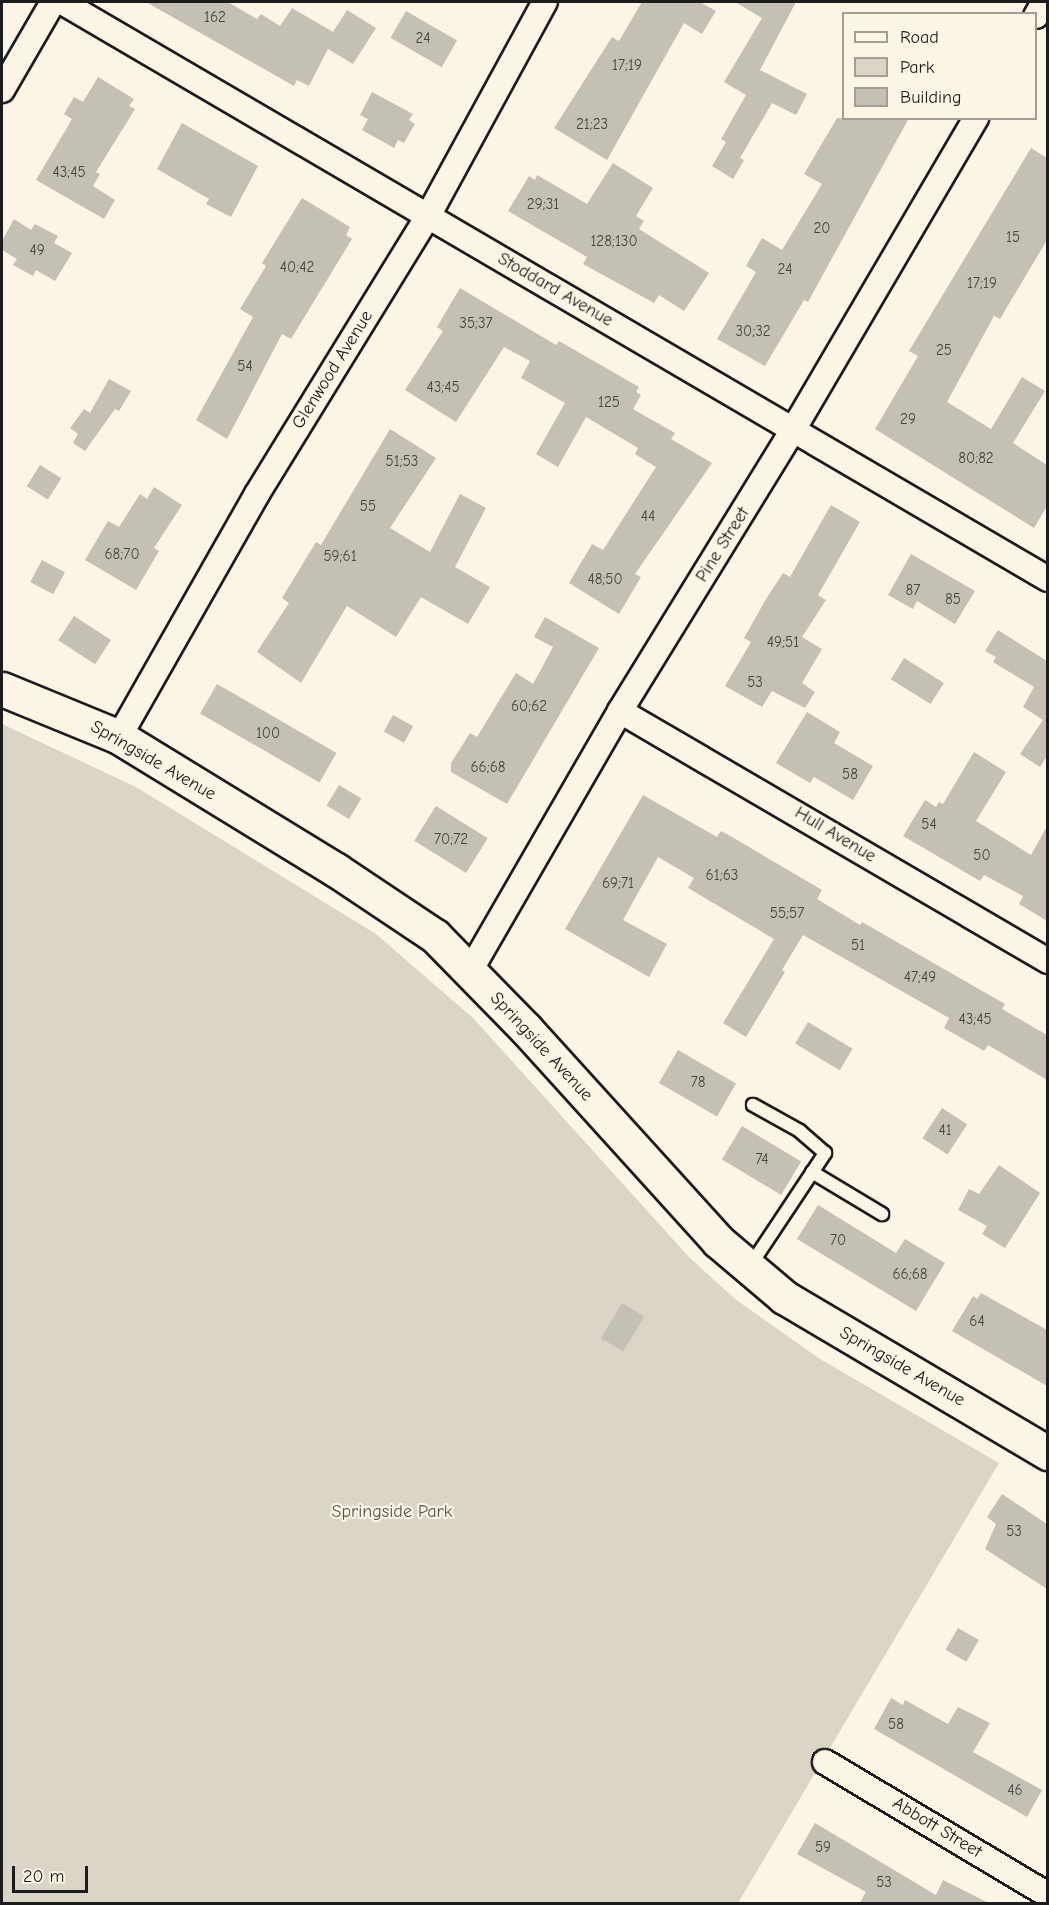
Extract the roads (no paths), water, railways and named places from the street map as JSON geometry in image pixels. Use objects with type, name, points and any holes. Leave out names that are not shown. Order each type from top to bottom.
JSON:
[{"type":"street","points":[[2,90],[53,2]]},
{"type":"street","name":"Stoddard Avenue","points":[[62,2],[426,218],[1047,579]]},
{"type":"street","name":"Glenwood Avenue","points":[[118,737],[257,494],[426,218],[545,2]]},
{"type":"street","name":"Pine Street","points":[[470,972],[620,711],[793,430],[975,120]]},
{"type":"street","name":"Springside Avenue","points":[[2,689],[35,699],[118,737],[435,936],[718,1240],[784,1297],[1047,1453]]},
{"type":"street","name":"Hull Avenue","points":[[620,711],[1047,961]]},
{"type":"street","name":"Abbott Street","points":[[825,1762],[1047,1895]]},
{"type":"lane","points":[[749,1267],[825,1152],[800,1131],[753,1105]]},
{"type":"lane","points":[[812,1172],[882,1214]]},
{"type":"park label","name":"Springside Park","points":[[392,1512]]}]
